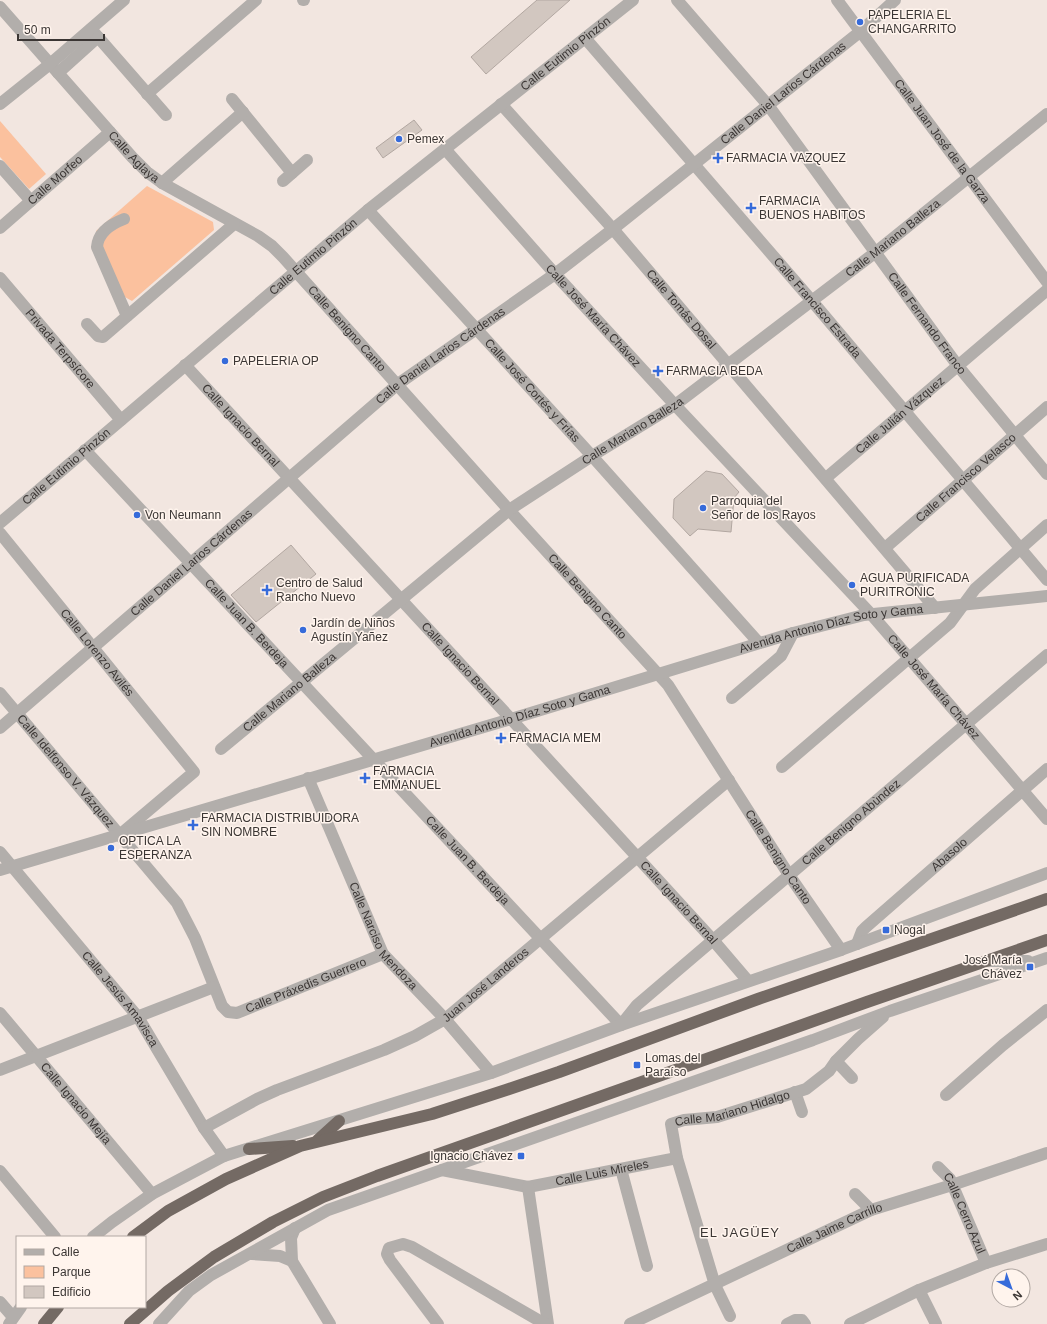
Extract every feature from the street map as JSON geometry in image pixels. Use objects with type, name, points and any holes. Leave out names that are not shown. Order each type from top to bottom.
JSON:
[{"type":"highway","points":[[134,1236],[168,1211],[226,1179],[300,1146],[432,1114],[506,1090],[758,999],[1047,899]]},
{"type":"highway","points":[[130,1324],[168,1291],[214,1256],[272,1222],[323,1197],[377,1176],[867,1002],[1047,940]]},
{"type":"highway","points":[[317,1141],[339,1121]]},
{"type":"highway","points":[[249,1149],[300,1146]]},
{"type":"highway","points":[[44,1324],[57,1308]]},
{"type":"street","points":[[0,104],[54,68],[94,33],[124,0]]},
{"type":"street","points":[[147,94],[256,0]]},
{"type":"street","name":"Calle Eutimio Pinzón","points":[[0,523],[368,210],[633,0]]},
{"type":"street","name":"Calle Fernando Franco","points":[[677,0],[768,105],[958,366],[1047,474]]},
{"type":"street","name":"Calle Juan José de la Garza","points":[[836,0],[861,31],[1047,282]]},
{"type":"street","name":"Calle Daniel Larios Cárdenas","points":[[0,728],[398,384],[555,274],[861,31],[895,0]]},
{"type":"street","name":"Calle Aglaya","points":[[0,7],[132,157],[147,172],[162,183],[258,236],[272,246],[296,271]]},
{"type":"street","points":[[94,33],[166,115]]},
{"type":"street","name":"Calle Francisco Estrada","points":[[585,38],[906,410],[1047,580]]},
{"type":"street","points":[[232,98],[292,173]]},
{"type":"street","name":"Calle Tomás Dosal","points":[[501,104],[613,229],[935,608]]},
{"type":"street","points":[[162,183],[243,112]]},
{"type":"street","name":"Calle Mariano Balleza","points":[[221,749],[509,510],[592,456],[675,405],[730,365],[876,252],[1047,114]]},
{"type":"street","name":"Calle Morfeo","points":[[0,228],[110,132]]},
{"type":"street","name":"Calle José María Chávez","points":[[444,149],[555,274],[675,405],[871,614],[1047,819]]},
{"type":"street","points":[[283,181],[307,160]]},
{"type":"street","points":[[0,166],[31,201]]},
{"type":"street","name":"Calle José Cortés y Frías","points":[[368,210],[592,456],[759,643]]},
{"type":"street","points":[[124,218],[114,223],[100,235],[97,247],[127,316]]},
{"type":"street","points":[[87,324],[98,336],[103,337],[234,224]]},
{"type":"street","name":"Calle Benigno Canto","points":[[296,271],[509,510],[668,685],[789,875],[841,950]]},
{"type":"street","name":"Privada Terpsícore","points":[[0,278],[121,420]]},
{"type":"street","name":"Calle Julián Vázquez","points":[[826,478],[1047,290]]},
{"type":"street","name":"Calle Ignacio Bernal","points":[[185,366],[511,719],[713,940],[748,981]]},
{"type":"street","name":"Calle Francisco Velasco","points":[[885,548],[1047,407]]},
{"type":"street","name":"Calle Juan B. Berdeja","points":[[86,450],[621,1025]]},
{"type":"street","points":[[782,767],[950,623],[975,589],[1047,525]]},
{"type":"street","name":"Calle Lorenzo Avilés","points":[[0,533],[194,772],[119,835]]},
{"type":"street","name":"Avenida Antonio Díaz Soto y Gama","points":[[6,868],[511,719],[793,633],[871,614],[1047,596]]},
{"type":"street","points":[[732,698],[781,656],[793,633]]},
{"type":"street","name":"Calle Benigno Abùndez","points":[[621,1025],[636,1005],[1047,655]]},
{"type":"street","name":"Calle Idelfonso V. Vázquez","points":[[0,693],[177,903],[194,938],[222,1006],[228,1012]]},
{"type":"street","name":"Abasolo","points":[[857,944],[862,931],[866,927],[1047,769]]},
{"type":"street","name":"Calle Narciso Mendoza","points":[[308,778],[383,954],[445,1019],[491,1073]]},
{"type":"street","name":"Juan José Landeros","points":[[204,1128],[276,1090],[384,1050],[415,1036],[445,1019],[728,780]]},
{"type":"street","name":"Calle Jesús Amavisca","points":[[0,852],[6,868],[138,1017],[204,1128],[224,1156]]},
{"type":"street","points":[[94,1236],[152,1194],[224,1156],[491,1073],[621,1025],[841,950],[1047,873]]},
{"type":"street","name":"Calle Práxedis Guerrero","points":[[228,1012],[237,1013],[383,954]]},
{"type":"street","points":[[989,961],[1043,960]]},
{"type":"street","points":[[160,1324],[189,1291],[211,1275],[252,1254],[328,1210],[813,1040],[890,1011],[1043,960]]},
{"type":"street","points":[[0,1070],[214,988]]},
{"type":"street","points":[[946,1095],[1003,1045],[1047,1010]]},
{"type":"street","name":"Calle Mariano Hidalgo","points":[[730,1316],[715,1285],[677,1158],[671,1124],[684,1120],[717,1117],[806,1088],[829,1071],[836,1061],[858,1039],[890,1011]]},
{"type":"street","name":"Calle Ignacio Mejía","points":[[0,1014],[152,1194]]},
{"type":"street","points":[[836,1061],[852,1078]]},
{"type":"street","points":[[795,1092],[802,1112]]},
{"type":"street","name":"Calle Jaime Carrillo","points":[[630,1324],[871,1210],[1047,1153]]},
{"type":"street","name":"Calle Luis Mireles","points":[[528,1187],[677,1158]]},
{"type":"street","name":"Calle Cerro Azul","points":[[938,1166],[950,1179],[986,1263]]},
{"type":"street","points":[[621,1169],[647,1266]]},
{"type":"street","points":[[441,1170],[528,1187],[548,1324]]},
{"type":"street","points":[[0,1171],[54,1236]]},
{"type":"street","points":[[855,1194],[871,1210]]},
{"type":"street","points":[[295,1228],[291,1238],[292,1261],[330,1324]]},
{"type":"street","points":[[438,1324],[390,1260],[387,1254],[389,1248],[403,1244],[412,1247],[545,1324]]},
{"type":"street","points":[[850,1324],[918,1290],[986,1263],[1047,1244]]},
{"type":"street","points":[[252,1254],[280,1256],[292,1261]]},
{"type":"street","points":[[918,1290],[936,1324]]},
{"type":"street","points":[[5,1313],[18,1308]]},
{"type":"street","points":[[787,1324],[795,1320],[802,1320],[805,1324]]},
{"type":"green space","points":[[0,121],[46,174],[29,189],[0,157]]},
{"type":"green space","points":[[147,186],[213,222],[214,230],[132,301],[123,296],[96,231]]},
{"type":"building","points":[[537,0],[570,0],[486,74],[471,57]]},
{"type":"building","name":"Pemex","points":[[414,120],[422,130],[383,158],[376,148]]},
{"type":"building","name":"Parroquia del Señor de los Rayos","points":[[706,471],[722,474],[739,492],[734,498],[731,532],[698,529],[690,536],[673,518],[674,499]]},
{"type":"building","name":"Centro de Salud Rancho Nuevo","points":[[291,545],[316,574],[256,622],[231,595]]},
{"type":"place","name":"PAPELERIA EL CHANGARRITO","points":[[860,22]]},
{"type":"place","name":"Pemex","points":[[399,139]]},
{"type":"place","name":"FARMACIA VAZQUEZ","points":[[718,158]]},
{"type":"place","name":"FARMACIA BUENOS HABITOS","points":[[751,208]]},
{"type":"place","name":"PAPELERIA OP","points":[[225,361]]},
{"type":"place","name":"FARMACIA BEDA","points":[[658,371]]},
{"type":"place","name":"Parroquia del Señor de los Rayos","points":[[703,508]]},
{"type":"place","name":"Von Neumann","points":[[137,515]]},
{"type":"place","name":"AGUA PURIFICADA PURITRONIC","points":[[852,585]]},
{"type":"place","name":"Centro de Salud Rancho Nuevo","points":[[267,590]]},
{"type":"place","name":"Jardín de Niños Agustín Yañez","points":[[303,630]]},
{"type":"place","name":"FARMACIA MEM","points":[[501,738]]},
{"type":"place","name":"FARMACIA EMMANUEL","points":[[365,778]]},
{"type":"place","name":"FARMACIA DISTRIBUIDORA SIN NOMBRE","points":[[193,825]]},
{"type":"place","name":"OPTICA LA ESPERANZA","points":[[111,848]]},
{"type":"place","name":"Nogal","points":[[886,930]]},
{"type":"place","name":"José María Chávez","points":[[1030,967]]},
{"type":"place","name":"Lomas del Paraíso","points":[[637,1065]]},
{"type":"place","name":"Ignacio Chávez","points":[[521,1156]]},
{"type":"district","name":"EL JAGÜEY","points":[[740,1232]]}]
